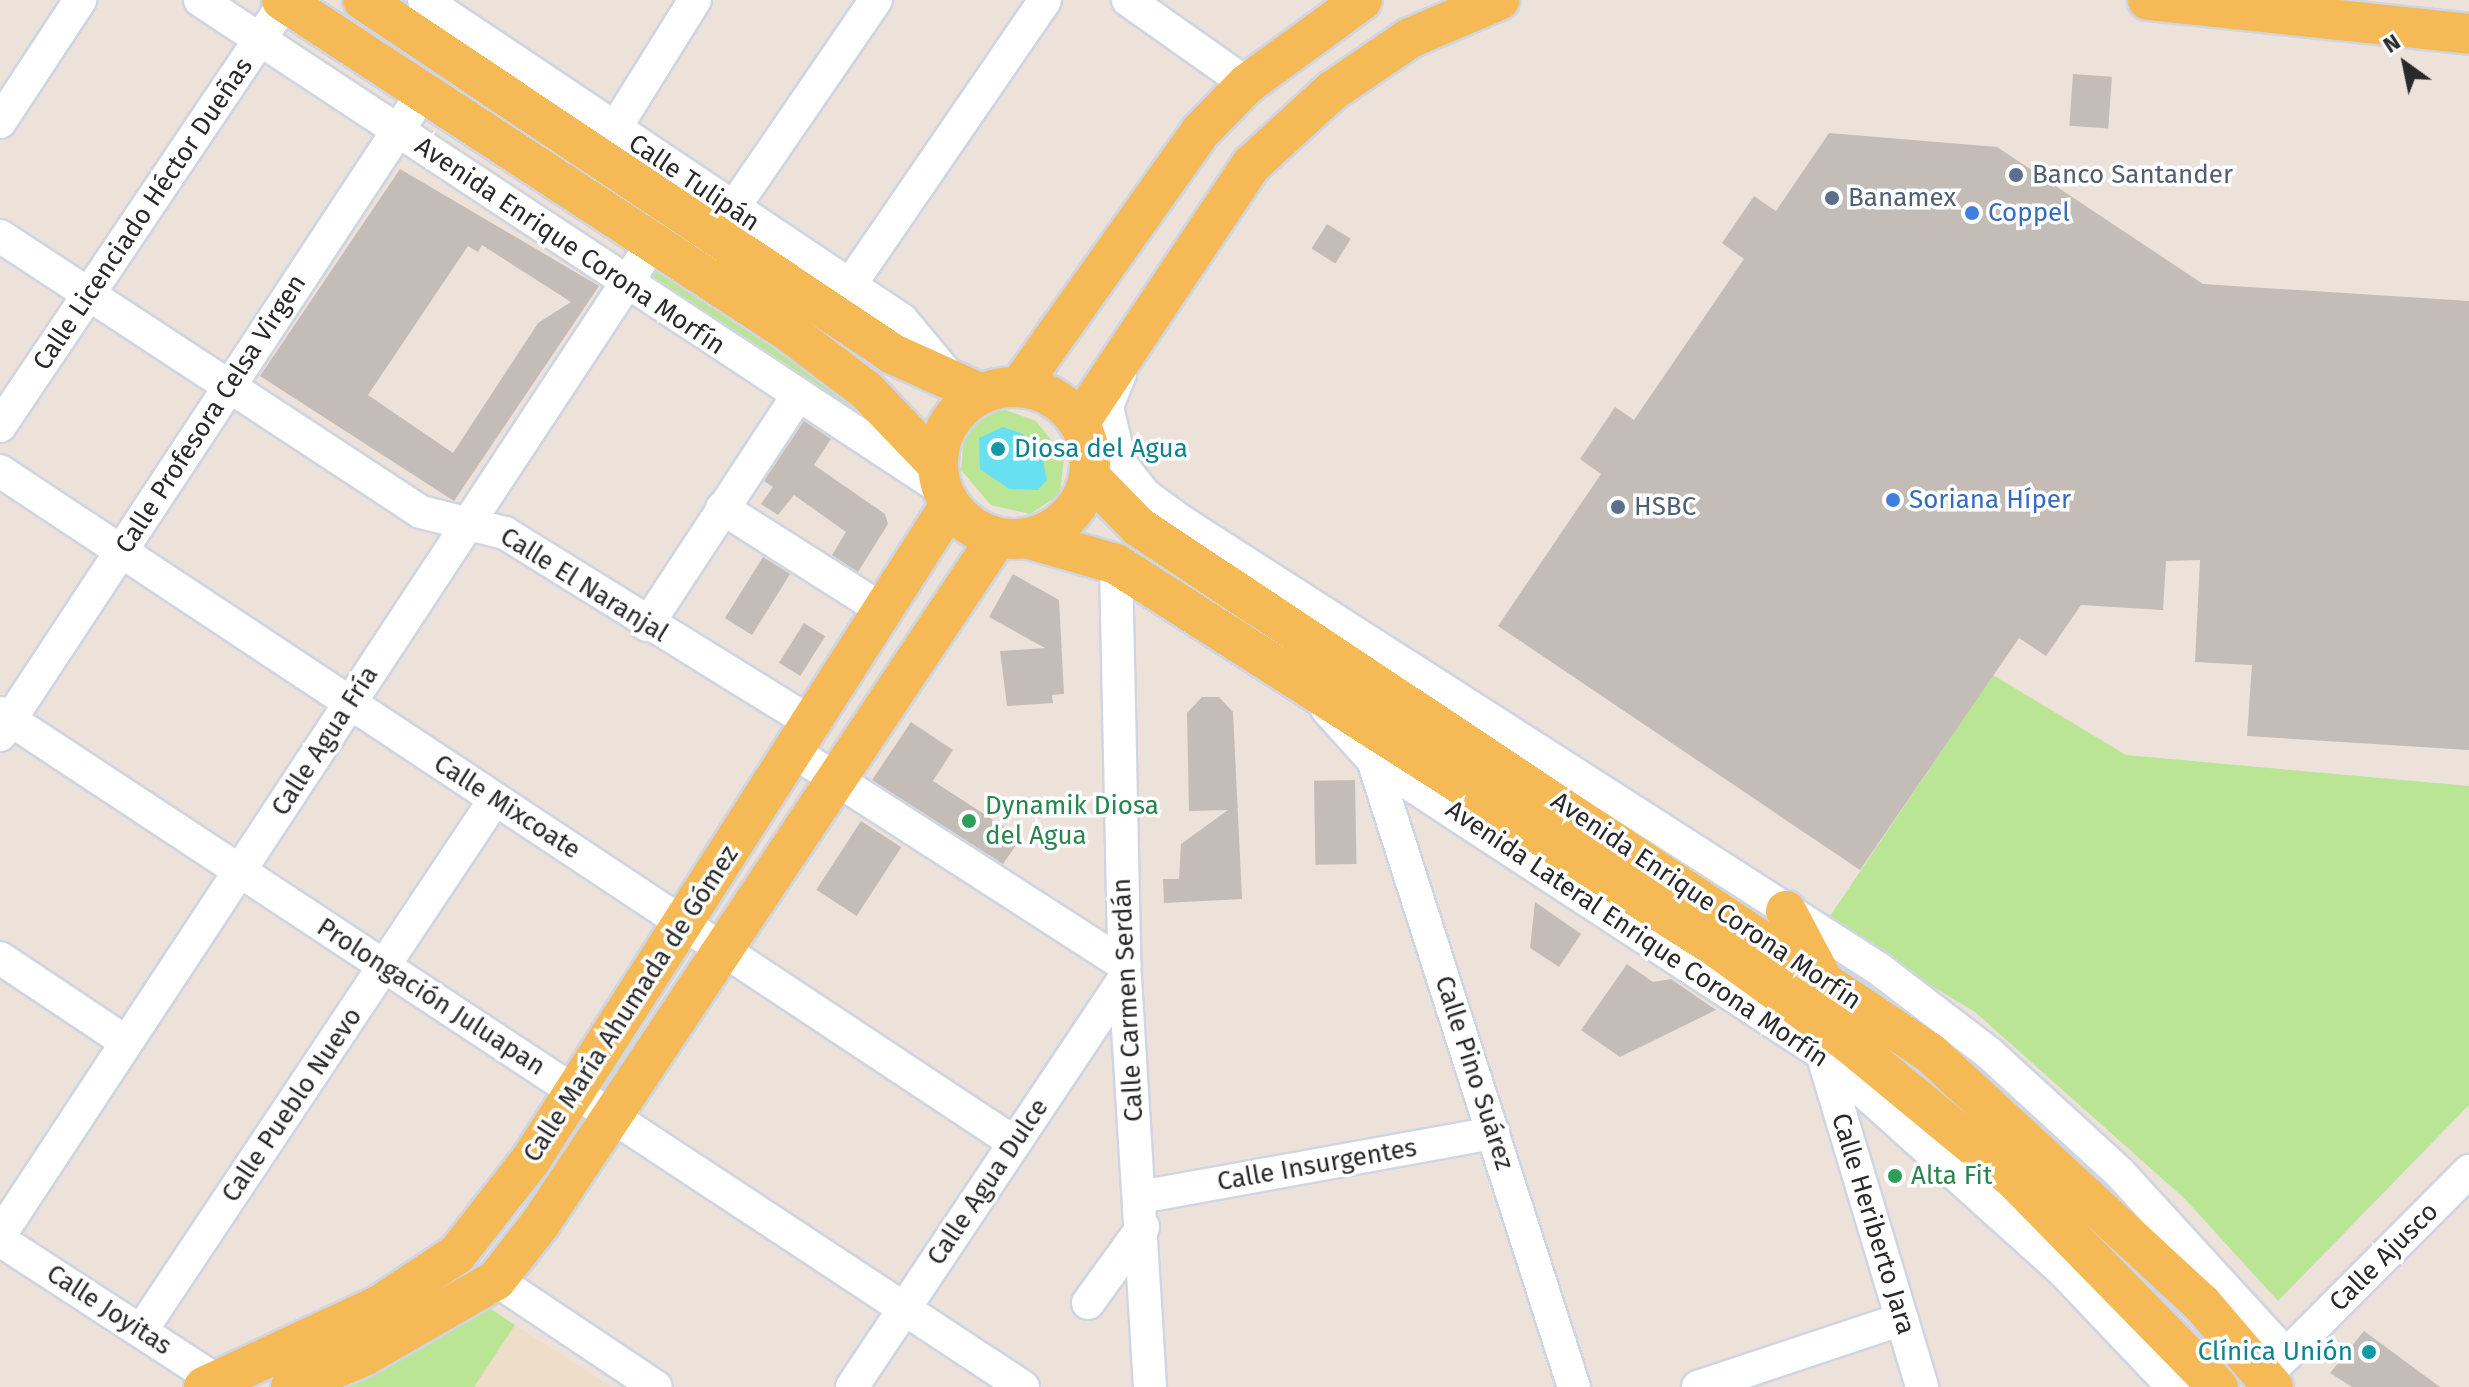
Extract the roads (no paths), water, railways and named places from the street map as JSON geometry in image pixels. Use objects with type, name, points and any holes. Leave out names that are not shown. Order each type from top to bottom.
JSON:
[{"type":"main road","points":[[363,0],[893,354],[984,387],[1043,392],[1079,423],[1089,476],[1068,517],[1012,538]]},
{"type":"main road","points":[[943,486],[949,423],[984,387],[1201,131],[1247,84],[1362,0]]},
{"type":"main road","points":[[1079,423],[1263,154],[1332,91],[1410,38],[1499,0]]},
{"type":"main road","points":[[2148,0],[2469,34]]},
{"type":"main road","name":"Avenida Enrique Corona Morfín","points":[[284,1],[866,390],[943,486],[1012,538],[1116,564],[1577,854],[1810,1015],[2015,1180],[2218,1387]]},
{"type":"main road","name":"Avenida Enrique Corona Morfín","points":[[1089,476],[1139,527],[1821,976],[1930,1053],[2060,1166],[2275,1373]]},
{"type":"main road","name":"Calle María Ahumada de Gómez","points":[[210,1384],[380,1305],[457,1254],[574,1092],[884,611],[943,486]]},
{"type":"main road","name":"Calle María Ahumada de Gómez","points":[[291,1387],[364,1356],[496,1280],[612,1117],[838,780],[1012,538]]},
{"type":"main road","points":[[1307,640],[1363,638]]},
{"type":"main road","points":[[1786,911],[1821,976]]},
{"type":"street","points":[[0,122],[80,0]]},
{"type":"street","name":"Avenida Enrique Corona Morfín","points":[[200,0],[796,398],[943,486]]},
{"type":"street","name":"Calle Tulipán","points":[[424,0],[732,210],[850,285],[984,387]]},
{"type":"street","points":[[614,130],[695,0]]},
{"type":"street","points":[[732,210],[876,0]]},
{"type":"street","points":[[850,285],[1045,0]]},
{"type":"street","points":[[1128,0],[1247,84]]},
{"type":"street","name":"Calle Licenciado Héctor Dueñas","points":[[0,426],[284,1]]},
{"type":"street","name":"Calle Profesora Celsa Virgen","points":[[3,723],[121,551],[422,94]]},
{"type":"street","name":"Calle El Naranjal","points":[[0,236],[231,384],[421,512],[505,533],[647,625],[803,738],[838,780],[1124,971]]},
{"type":"street","name":"Calle Agua Fría","points":[[0,1237],[650,247]]},
{"type":"street","points":[[1137,336],[1107,407],[1109,432],[1131,480],[1182,522],[1879,969],[1989,1053],[2119,1172],[2275,1373]]},
{"type":"street","points":[[647,625],[796,398]]},
{"type":"street","name":"Calle Mixcoate","points":[[0,471],[1015,1143]]},
{"type":"street","points":[[722,508],[884,611]]},
{"type":"street","points":[[1139,527],[1182,522]]},
{"type":"street","name":"Calle Carmen Serdán","points":[[1116,564],[1124,971],[1142,1212],[1150,1387]]},
{"type":"street","name":"Avenida Lateral Enrique Corona Morfín","points":[[1307,686],[1373,760],[1821,1053],[2064,1272],[2173,1387]]},
{"type":"street","name":"Prolongación Juluapan","points":[[3,723],[239,871],[1023,1387]]},
{"type":"street","name":"Calle Pino Suárez","points":[[1373,760],[1574,1387]]},
{"type":"street","name":"Calle Pueblo Nuevo","points":[[141,1331],[495,799]]},
{"type":"street","name":"Calle Agua Dulce","points":[[852,1387],[1015,1143],[1124,971]]},
{"type":"street","points":[[5,972],[126,1042]]},
{"type":"street","name":"Calle Heriberto Jara","points":[[1810,1015],[1922,1387]]},
{"type":"street","name":"Calle Insurgentes","points":[[1142,1212],[1493,1133]]},
{"type":"street","name":"Calle Ajusco","points":[[2275,1373],[2469,1171]]},
{"type":"street","points":[[1088,1303],[1142,1212]]},
{"type":"street","name":"Calle Joyitas","points":[[0,1237],[141,1331],[210,1384]]},
{"type":"street","points":[[496,1280],[656,1387]]},
{"type":"street","points":[[1698,1387],[1902,1319]]},
{"type":"water","points":[[1003,427],[1023,434],[1043,460],[1047,480],[1038,490],[1009,489],[980,469],[979,438]]},
{"type":"place","name":"Banco Santander","points":[[2016,175]]},
{"type":"place","name":"Banamex","points":[[1832,198]]},
{"type":"place","name":"Coppel","points":[[1972,213]]},
{"type":"place","name":"Diosa del Agua","points":[[998,449]]},
{"type":"place","name":"Soriana Híper","points":[[1893,500]]},
{"type":"place","name":"HSBC","points":[[1618,507]]},
{"type":"place","name":"Dynamik Diosa del Agua","points":[[969,821]]},
{"type":"place","name":"Alta Fit","points":[[1895,1176]]},
{"type":"place","name":"Clínica Unión","points":[[2369,1352]]}]
